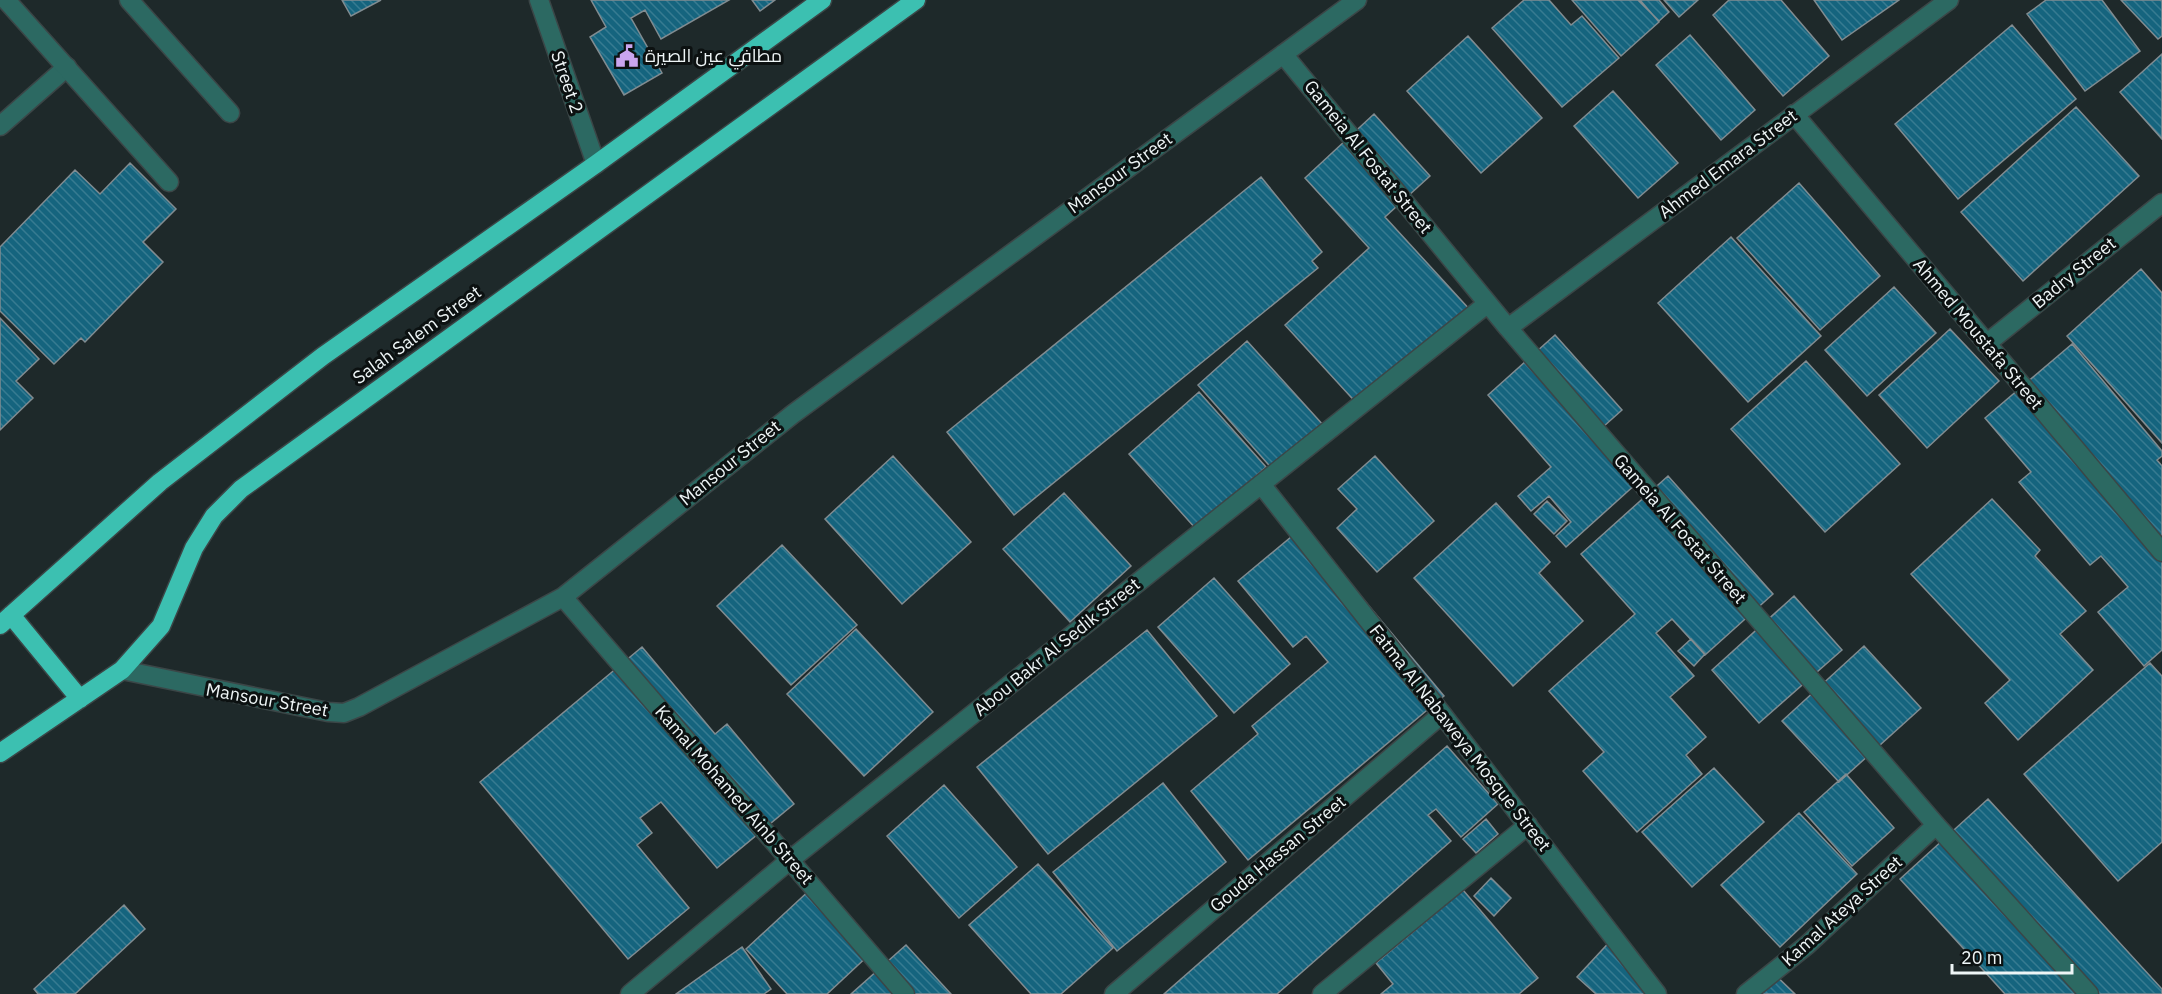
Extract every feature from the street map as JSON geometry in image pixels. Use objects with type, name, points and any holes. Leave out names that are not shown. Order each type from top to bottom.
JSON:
[{"type":"highway","name":"Salah Salem Street","points":[[5,620],[160,482],[314,363],[596,164],[822,0]]},
{"type":"highway","name":"Salah Salem Street","points":[[0,753],[122,670],[161,626],[194,548],[214,516],[241,489],[916,0]]},
{"type":"highway","points":[[5,620],[80,699]]},
{"type":"street","points":[[6,0],[169,182]]},
{"type":"street","points":[[129,0],[230,113]]},
{"type":"street","name":"Street 2","points":[[539,0],[596,164]]},
{"type":"street","name":"Mansour Street","points":[[122,670],[233,694],[344,713],[563,597],[793,414],[1357,0]]},
{"type":"street","name":"Ahmed Emara Street","points":[[1508,328],[1949,0]]},
{"type":"street","name":"Gameia Al Fostat Street","points":[[1283,54],[1487,304],[1936,825],[2089,994]]},
{"type":"street","points":[[0,126],[67,67]]},
{"type":"street","name":"Ahmed Moustafa Street","points":[[1794,114],[2162,552]]},
{"type":"street","name":"Badry Street","points":[[1986,344],[2162,203]]},
{"type":"street","name":"Abou Bakr Al Sedik Street","points":[[630,994],[790,860],[1487,304]]},
{"type":"street","name":"Fatma Al Nabaweya Mosque Street","points":[[1261,484],[1442,714],[1657,994]]},
{"type":"street","name":"Kamal Mohamed Ainb Street","points":[[563,597],[905,994]]},
{"type":"street","name":"Gouda Hassan Street","points":[[1114,994],[1442,714]]},
{"type":"street","points":[[1322,994],[1528,825]]},
{"type":"street","name":"Kamal Ateya Street","points":[[1746,994],[1807,945],[1936,825]]},
{"type":"building","points":[[342,0],[381,0],[351,16]]},
{"type":"building","name":"مطافي عين الصيرة","points":[[591,0],[729,0],[661,39],[645,10],[631,18],[662,73],[624,95],[590,37],[606,27]]},
{"type":"building","points":[[752,0],[775,0],[760,11]]},
{"type":"building","points":[[1524,0],[1549,0],[1571,25],[1582,16],[1619,58],[1562,107],[1492,28]]},
{"type":"building","points":[[1572,0],[1640,0],[1659,22],[1621,56]]},
{"type":"building","points":[[1638,0],[1659,0],[1669,12],[1659,21]]},
{"type":"building","points":[[1664,0],[1698,0],[1679,17]]},
{"type":"building","points":[[1729,0],[1781,0],[1829,56],[1783,96],[1713,15]]},
{"type":"building","points":[[1814,0],[1899,0],[1842,40]]},
{"type":"building","points":[[2046,0],[2102,0],[2140,51],[2085,91],[2027,14]]},
{"type":"building","points":[[2121,0],[2162,0],[2162,36],[2158,39]]},
{"type":"building","points":[[2012,25],[2076,99],[1958,199],[1895,124]]},
{"type":"building","points":[[1690,35],[1755,110],[1721,140],[1656,65]]},
{"type":"building","points":[[1468,36],[1542,118],[1481,173],[1407,91]]},
{"type":"building","points":[[2162,54],[2162,139],[2120,92]]},
{"type":"building","points":[[1613,91],[1678,163],[1638,198],[1574,126]]},
{"type":"building","points":[[2076,107],[2139,176],[2023,281],[1961,212]]},
{"type":"building","points":[[1374,114],[1430,176],[1385,217],[1471,311],[1360,407],[1285,325],[1369,248],[1305,178]]},
{"type":"building","points":[[130,163],[176,209],[143,242],[163,262],[85,342],[81,338],[54,364],[0,311],[0,247],[75,170],[100,194]]},
{"type":"building","points":[[1261,177],[1322,252],[1312,261],[1318,268],[1014,515],[947,432]]},
{"type":"building","points":[[1799,183],[1880,276],[1820,330],[1737,238]]},
{"type":"building","points":[[1731,237],[1821,336],[1748,402],[1658,303]]},
{"type":"building","points":[[2141,269],[2162,293],[2162,443],[2067,336]]},
{"type":"building","points":[[1894,287],[1936,333],[1867,396],[1825,350]]},
{"type":"building","points":[[0,318],[39,359],[16,381],[33,398],[0,430]]},
{"type":"building","points":[[1950,329],[1999,381],[1927,448],[1879,395]]},
{"type":"building","points":[[1555,335],[1622,410],[1594,435],[1637,483],[1566,547],[1556,536],[1571,522],[1549,496],[1531,511],[1518,496],[1551,467],[1488,395]]},
{"type":"building","points":[[1247,341],[1324,426],[1274,471],[1198,385]]},
{"type":"building","points":[[2072,344],[2162,451],[2162,456],[2157,460],[2162,466],[2162,650],[2144,666],[2098,612],[2128,587],[2101,556],[2090,565],[2019,482],[2031,472],[1985,418]]},
{"type":"building","points":[[1806,361],[1900,464],[1825,532],[1731,429]]},
{"type":"building","points":[[1199,392],[1266,467],[1196,529],[1129,454]]},
{"type":"building","points":[[893,456],[971,542],[902,604],[825,519]]},
{"type":"building","points":[[1375,456],[1434,521],[1377,572],[1337,528],[1357,509],[1338,489]]},
{"type":"building","points":[[1668,476],[1773,594],[1705,655],[1672,619],[1656,633],[1694,676],[1670,697],[1706,737],[1686,755],[1702,774],[1637,832],[1583,771],[1604,752],[1549,691],[1635,614],[1581,554]]},
{"type":"building","points":[[1064,493],[1131,566],[1070,622],[1003,549]]},
{"type":"building","points":[[1992,499],[2040,550],[2035,556],[2086,611],[2060,634],[2093,670],[2018,740],[1985,703],[2010,680],[1911,574]]},
{"type":"building","points":[[1547,501],[1567,521],[1554,534],[1534,514]]},
{"type":"building","points":[[1496,503],[1550,562],[1539,573],[1583,621],[1513,686],[1414,578]]},
{"type":"building","points":[[1303,527],[1444,696],[1248,860],[1191,791],[1258,734],[1252,726],[1328,662],[1306,636],[1293,647],[1238,581]]},
{"type":"building","points":[[782,545],[857,625],[791,685],[717,606]]},
{"type":"building","points":[[1214,578],[1290,664],[1234,713],[1158,627]]},
{"type":"building","points":[[1794,596],[1842,650],[1759,723],[1712,670]]},
{"type":"building","points":[[856,629],[933,712],[864,776],[787,694]]},
{"type":"building","points":[[1147,630],[1217,716],[1048,854],[977,767]]},
{"type":"building","points":[[1691,639],[1705,654],[1694,666],[1678,651]]},
{"type":"building","points":[[1864,646],[1921,708],[1839,782],[1782,721]]},
{"type":"building","points":[[642,647],[715,734],[727,724],[794,804],[717,868],[661,802],[640,818],[652,833],[637,845],[689,908],[628,959],[480,782]]},
{"type":"building","points":[[2150,663],[2162,676],[2162,842],[2118,881],[2024,774]]},
{"type":"building","points":[[1447,746],[1498,804],[1461,837],[1436,809],[1428,815],[1451,841],[1277,994],[1164,994]]},
{"type":"building","points":[[1714,768],[1764,822],[1692,887],[1642,832]]},
{"type":"building","points":[[1846,774],[1894,828],[1852,866],[1804,812]]},
{"type":"building","points":[[1163,783],[1226,862],[1117,951],[1053,872]]},
{"type":"building","points":[[944,785],[1017,867],[959,918],[887,836]]},
{"type":"building","points":[[1988,799],[2162,989],[2162,994],[2005,994],[1900,879]]},
{"type":"building","points":[[1799,813],[1857,874],[1780,947],[1721,885]]},
{"type":"building","points":[[1486,819],[1498,834],[1476,853],[1463,839]]},
{"type":"building","points":[[1038,864],[1113,948],[1061,994],[1031,994],[969,925]]},
{"type":"building","points":[[1491,878],[1511,898],[1494,916],[1474,896]]},
{"type":"building","points":[[813,887],[872,952],[827,994],[787,994],[746,949]]},
{"type":"building","points":[[1463,890],[1538,978],[1519,994],[1381,994],[1393,984],[1376,963]]},
{"type":"building","points":[[124,905],[145,929],[75,994],[38,994],[34,989]]},
{"type":"building","points":[[1616,935],[1656,994],[1596,994],[1577,977]]},
{"type":"building","points":[[906,945],[951,994],[851,994]]},
{"type":"building","points":[[742,947],[771,989],[764,994],[676,994]]},
{"type":"building","points":[[1767,967],[1795,994],[1740,994]]},
{"type":"place","name":"مطافي عين الصيرة","points":[[627,56]]}]
